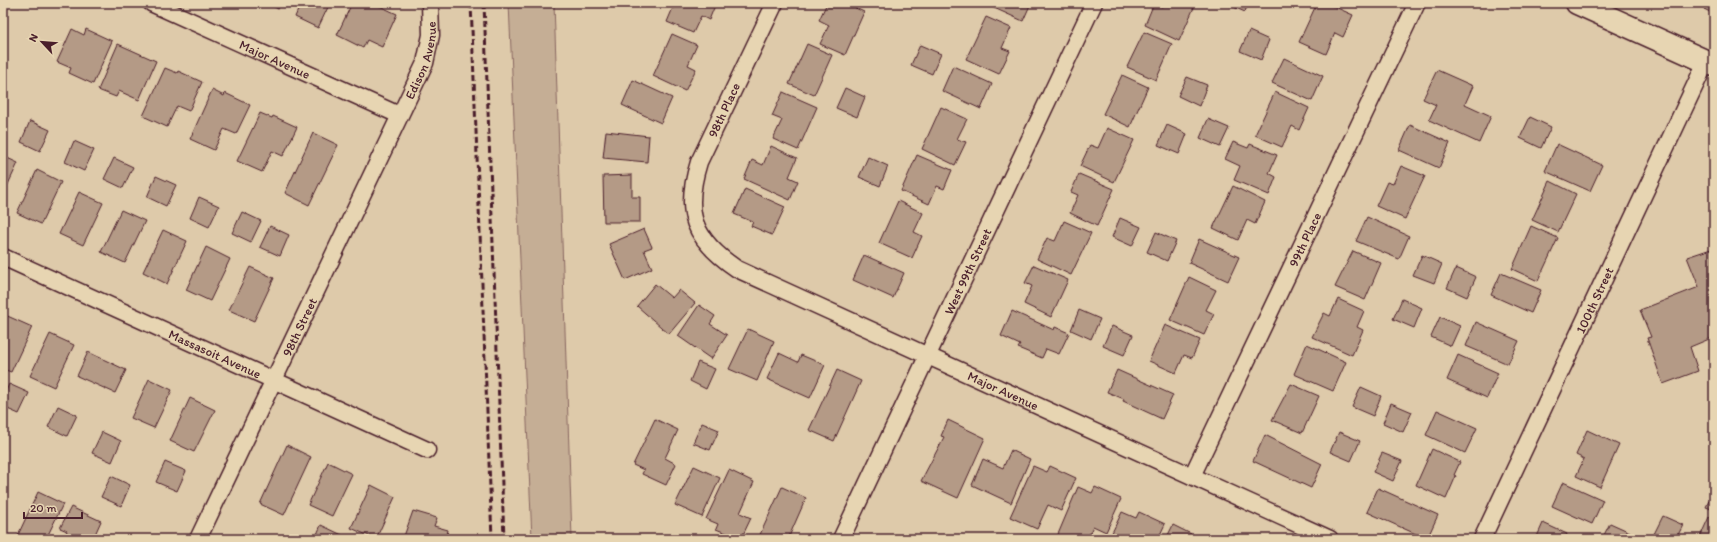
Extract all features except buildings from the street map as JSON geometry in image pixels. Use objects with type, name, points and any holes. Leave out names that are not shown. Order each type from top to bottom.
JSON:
[{"type":"street","name":"Major Avenue","points":[[151,3],[399,115]]},
{"type":"street","name":"Edison Avenue","points":[[399,115],[425,62],[431,35],[430,3]]},
{"type":"street","name":"98th Place","points":[[694,220],[690,202],[692,184],[699,162],[775,3]]},
{"type":"street","name":"West 99th Street","points":[[841,539],[926,355],[1094,3]]},
{"type":"street","name":"99th Place","points":[[1192,476],[1417,3]]},
{"type":"street","points":[[1577,3],[1710,64]]},
{"type":"street","name":"100th Street","points":[[1482,539],[1710,64]]},
{"type":"street","name":"98th Street","points":[[198,539],[399,115]]},
{"type":"street","name":"Major Avenue","points":[[694,220],[706,243],[720,257],[737,269],[1330,539]]},
{"type":"street","name":"Massasoit Avenue","points":[[3,257],[427,450]]},
{"type":"shaded area","points":[[509,3],[554,3],[572,539],[532,539]]},
{"type":"railway","points":[[471,3],[492,539]]},
{"type":"railway","points":[[484,3],[504,539]]}]
